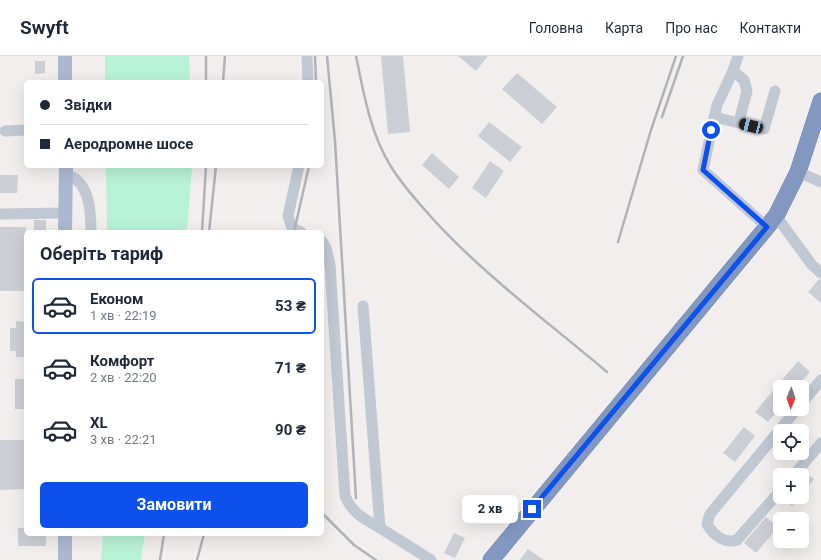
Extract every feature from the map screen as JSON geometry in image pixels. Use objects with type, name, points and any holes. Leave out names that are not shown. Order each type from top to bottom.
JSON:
[{"type":"highway","points":[[491,560],[771,222],[798,172],[821,101]]},
{"type":"main road","points":[[64,56],[65,80]]},
{"type":"main road","points":[[65,230],[66,170]]},
{"type":"main road","points":[[65,536],[65,560]]},
{"type":"street","points":[[307,56],[308,80]]},
{"type":"street","points":[[738,56],[733,71],[717,105],[703,170],[771,222],[821,273]]},
{"type":"street","points":[[733,71],[744,80],[747,90],[738,122]]},
{"type":"street","points":[[714,117],[764,129],[775,91]]},
{"type":"street","points":[[6,131],[24,130]]},
{"type":"street","points":[[296,230],[292,228],[288,216],[299,168]]},
{"type":"street","points":[[66,170],[84,189],[89,200],[91,230]]},
{"type":"street","points":[[798,172],[821,182]]},
{"type":"street","points":[[0,214],[65,213]]},
{"type":"street","points":[[324,245],[330,265],[345,496],[351,508],[363,518],[431,560]]},
{"type":"street","points":[[364,306],[380,528]]},
{"type":"street","points":[[809,395],[821,380]]},
{"type":"street","points":[[773,499],[737,540],[728,542],[723,540],[707,524],[710,514],[791,416]]},
{"type":"street","points":[[800,468],[821,444]]},
{"type":"green space","points":[[105,56],[189,56],[190,80],[105,80]]},
{"type":"green space","points":[[106,168],[192,168],[187,230],[107,230]]},
{"type":"green space","points":[[103,536],[145,536],[141,560],[101,560]]},
{"type":"building","points":[[381,56],[403,56],[410,132],[388,134]]},
{"type":"building","points":[[458,56],[488,56],[476,71]]},
{"type":"building","points":[[35,61],[45,61],[45,73],[35,74]]},
{"type":"building","points":[[517,73],[557,107],[542,124],[502,89]]},
{"type":"building","points":[[489,122],[522,147],[510,162],[478,136]]},
{"type":"building","points":[[432,153],[459,177],[449,189],[422,165]]},
{"type":"building","points":[[490,161],[504,171],[486,198],[472,188]]},
{"type":"building","points":[[0,175],[18,175],[17,193],[0,193]]},
{"type":"building","points":[[34,220],[46,220],[46,230],[34,230]]},
{"type":"building","points":[[0,227],[26,227],[26,230],[24,230],[24,291],[0,291]]},
{"type":"building","points":[[819,279],[821,280],[821,303],[808,292]]},
{"type":"building","points":[[16,321],[24,322],[24,357],[16,357],[16,351],[10,351],[10,328],[16,328]]},
{"type":"building","points":[[798,361],[810,372],[803,380],[782,380]]},
{"type":"building","points":[[15,379],[24,379],[24,409],[15,409]]},
{"type":"building","points":[[773,391],[773,416],[768,422],[755,412]]},
{"type":"building","points":[[744,427],[755,436],[735,462],[723,453]]},
{"type":"building","points":[[0,440],[24,440],[24,489],[0,490]]},
{"type":"building","points":[[809,476],[814,479],[809,485]]},
{"type":"building","points":[[766,517],[773,523],[773,533],[756,553],[744,543]]},
{"type":"building","points":[[18,528],[24,528],[24,536],[46,536],[46,546],[18,546]]},
{"type":"building","points":[[454,533],[465,538],[455,558],[444,553]]},
{"type":"building","points":[[528,549],[544,560],[520,560]]},
{"type":"railway","points":[[206,56],[206,80]]},
{"type":"railway","points":[[223,80],[225,56]]},
{"type":"railway","points":[[315,56],[316,80]]},
{"type":"railway","points":[[327,56],[335,141],[356,498]]},
{"type":"railway","points":[[356,56],[368,112],[377,139],[390,165],[415,199],[452,239],[495,279],[607,372]]},
{"type":"railway","points":[[618,242],[651,130],[676,56]]},
{"type":"railway","points":[[662,117],[683,56]]},
{"type":"railway","points":[[202,230],[206,168]]},
{"type":"railway","points":[[209,230],[216,168]]},
{"type":"railway","points":[[294,230],[309,168]]},
{"type":"railway","points":[[324,515],[354,545],[376,560]]},
{"type":"railway","points":[[160,560],[164,536]]},
{"type":"railway","points":[[197,560],[203,536]]},
{"type":"route","points":[[532,509],[767,227],[703,170],[711,130]]}]
